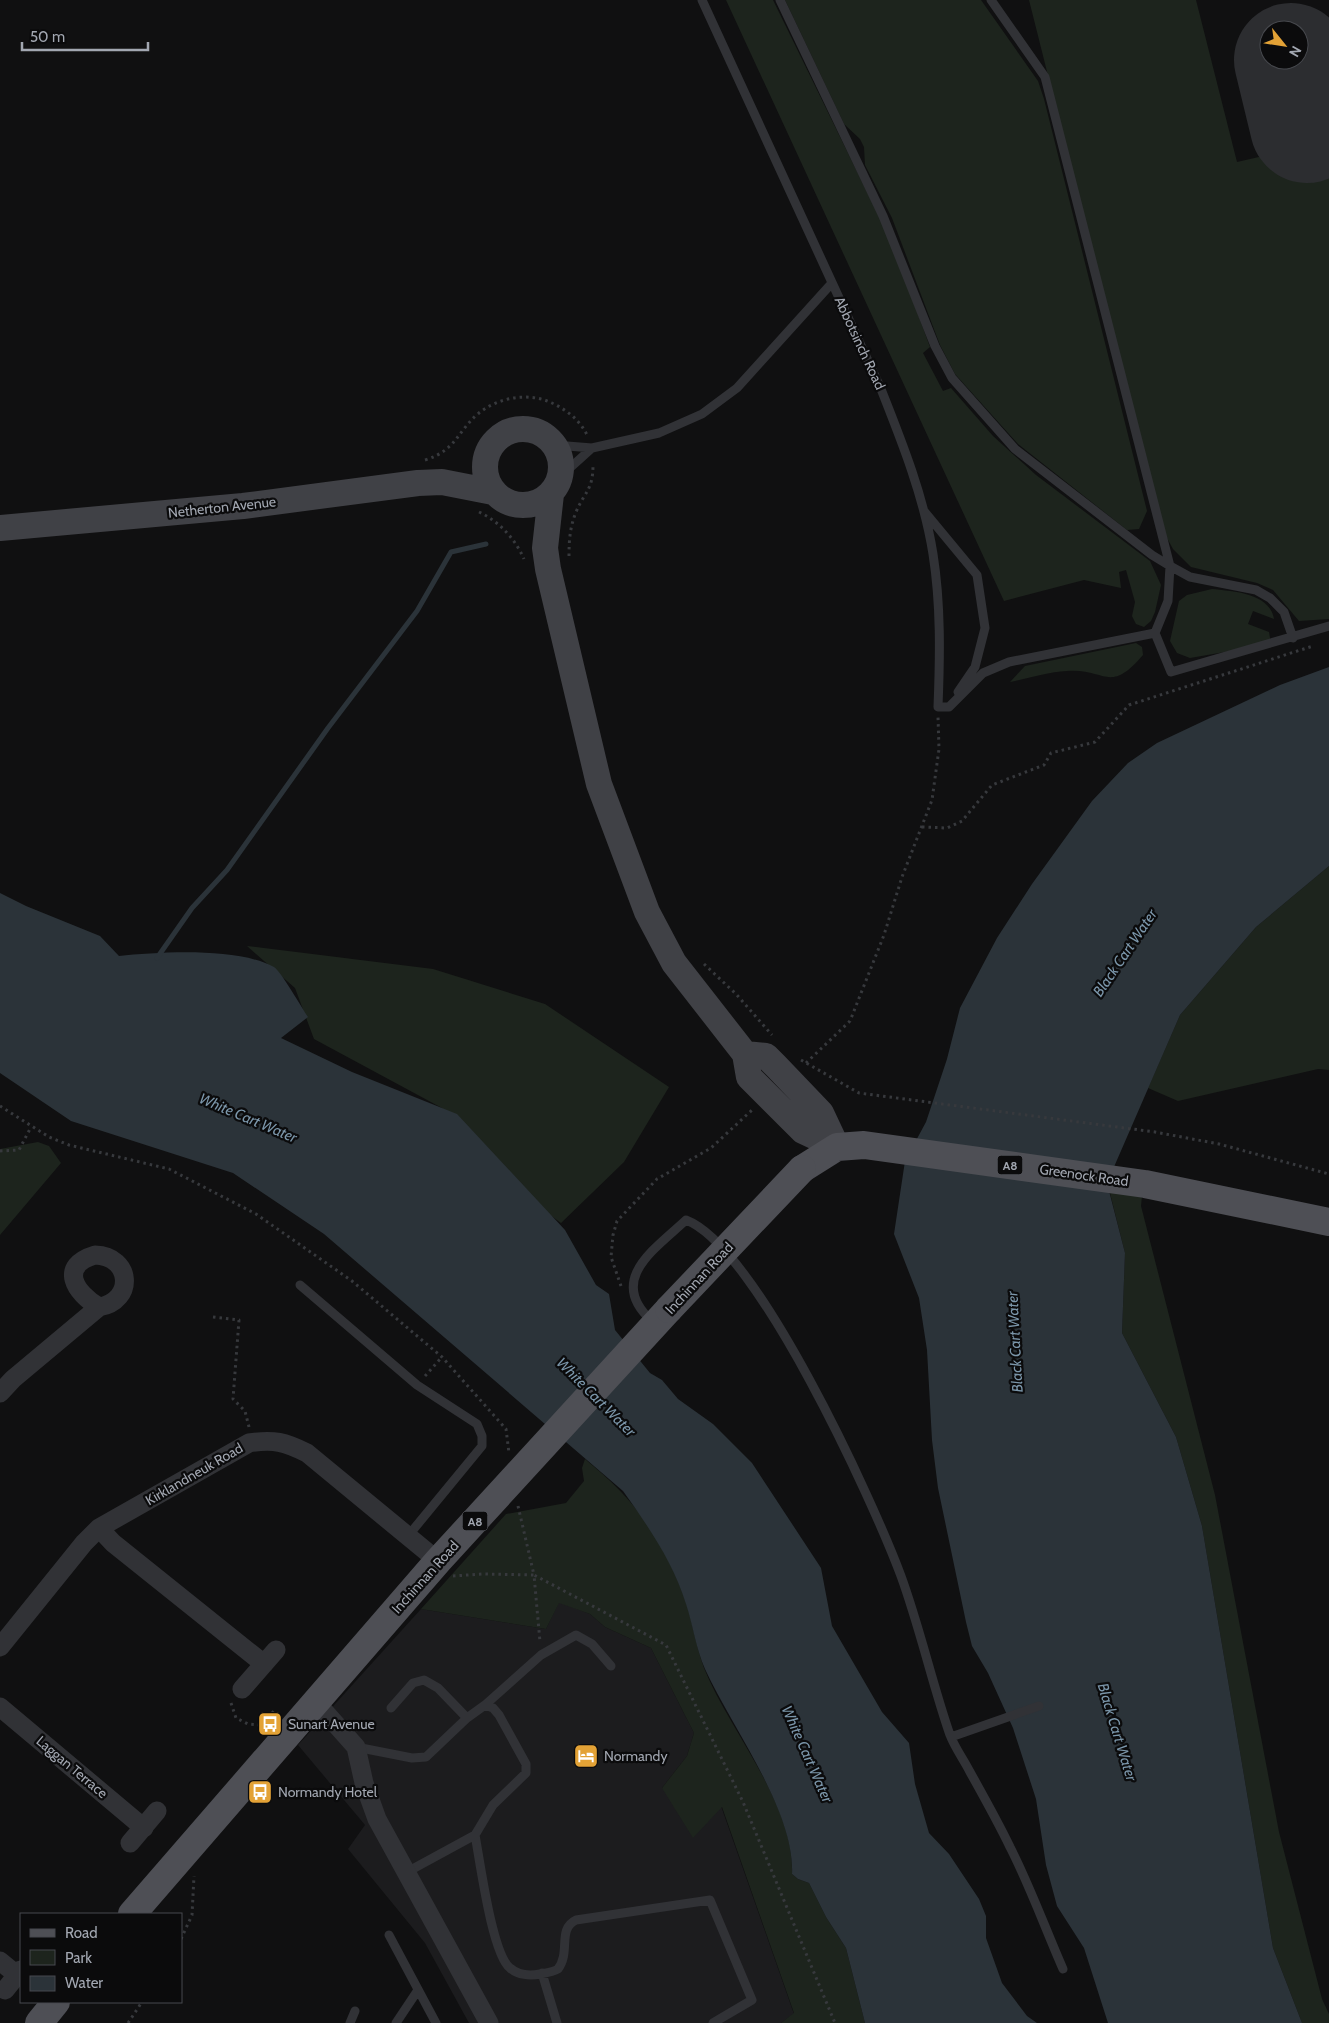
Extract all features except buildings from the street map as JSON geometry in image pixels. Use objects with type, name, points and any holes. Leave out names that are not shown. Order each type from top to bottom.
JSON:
[{"type":"main road","name":"Greenock Road","points":[[837,1147],[848,1144],[875,1146],[1145,1184],[1329,1222]]},
{"type":"main road","name":"Inchinnan Road","points":[[133,1913],[430,1570],[534,1459],[655,1325],[802,1169],[837,1147]]},
{"type":"main road","points":[[39,2023],[55,2003]]},
{"type":"street","points":[[545,548],[556,485],[560,455],[555,445],[538,431],[515,429],[495,440],[484,461],[486,477],[493,492],[505,501],[519,505],[530,505],[556,485]]},
{"type":"street","name":"Netherton Avenue","points":[[442,482],[484,461]]},
{"type":"street","name":"Netherton Avenue","points":[[0,528],[243,506],[418,483],[442,482],[493,492]]},
{"type":"street","points":[[519,505],[545,548],[598,784],[647,912],[674,963],[745,1054],[766,1056],[776,1066],[821,1113],[837,1147]]},
{"type":"street","points":[[0,1393],[13,1379],[99,1307]]},
{"type":"street","name":"Kirklandneuk Road","points":[[0,1646],[84,1543],[99,1528],[229,1453],[254,1442],[269,1439],[288,1443],[307,1453],[408,1536],[430,1570]]},
{"type":"street","points":[[99,1528],[113,1543],[264,1664]]},
{"type":"street","points":[[242,1689],[276,1650]]},
{"type":"street","points":[[316,1702],[356,1747],[364,1784],[377,1819],[489,2023]]},
{"type":"street","name":"Laggan Terrace","points":[[0,1707],[144,1828]]},
{"type":"street","points":[[130,1843],[157,1811]]},
{"type":"street","points":[[0,1961],[19,1973],[5,1990]]},
{"type":"lane","name":"Abbotsinch Road","points":[[702,0],[881,390],[901,439],[933,552],[938,595],[940,650],[938,707]]},
{"type":"lane","points":[[780,0],[883,216],[936,346],[952,378],[1015,449],[1144,550],[1190,577],[1256,590],[1270,598],[1284,612],[1293,638]]},
{"type":"lane","points":[[991,0],[1045,77],[1170,566],[1168,601],[1155,633],[1171,672],[1329,626]]},
{"type":"lane","points":[[555,445],[592,448],[659,432],[702,414],[737,388],[832,283]]},
{"type":"lane","points":[[556,485],[592,448]]},
{"type":"lane","points":[[922,509],[977,575],[985,628],[975,667],[949,707]]},
{"type":"lane","points":[[938,707],[949,707],[983,673],[1009,662],[1155,633]]},
{"type":"lane","points":[[655,1325],[646,1316],[631,1290],[634,1276],[643,1259],[686,1220],[696,1224],[713,1238],[740,1269],[788,1341],[823,1405],[864,1491],[901,1576],[951,1737],[1012,1849],[1063,1969]]},
{"type":"lane","points":[[300,1285],[417,1386],[477,1424],[482,1436],[482,1446],[408,1536]]},
{"type":"lane","points":[[356,1747],[412,1758],[426,1758],[467,1718],[541,1655],[576,1635],[592,1644],[611,1666]]},
{"type":"lane","points":[[391,1708],[413,1683],[424,1680],[438,1688],[467,1718]]},
{"type":"lane","points":[[407,1872],[475,1835],[493,1805],[520,1780],[527,1769],[499,1715],[493,1708],[484,1705]]},
{"type":"lane","points":[[951,1737],[1039,1706]]},
{"type":"lane","points":[[475,1835],[496,1941],[505,1962],[511,1969],[520,1973],[532,1975],[555,1971],[563,1962],[566,1948],[565,1932],[570,1923],[576,1920],[710,1900],[752,2000],[713,2023]]},
{"type":"lane","points":[[389,1935],[436,2023]]},
{"type":"lane","points":[[542,1973],[557,2023]]},
{"type":"lane","points":[[396,2023],[418,1990]]},
{"type":"lane","points":[[350,2023],[355,2011]]},
{"type":"path","points":[[423,461],[439,456],[455,443],[480,413],[501,401],[524,397],[544,399],[561,407],[574,417],[585,430],[592,448],[593,482],[576,512],[569,534],[569,564]]},
{"type":"path","points":[[473,510],[490,518],[507,532],[528,568]]},
{"type":"path","points":[[922,827],[947,828],[962,821],[992,785],[1044,765],[1051,752],[1095,742],[1129,705],[1314,645]]},
{"type":"path","points":[[806,1063],[850,1021],[884,935],[902,876],[932,800],[939,749],[938,707]]},
{"type":"path","points":[[697,958],[736,994],[778,1042]]},
{"type":"path","points":[[798,1057],[859,1093],[1155,1132],[1219,1144],[1329,1174]]},
{"type":"path","points":[[0,1106],[31,1127],[69,1145],[169,1169],[256,1214],[352,1281],[442,1358],[506,1429],[512,1482],[534,1575],[541,1655]]},
{"type":"path","points":[[622,1288],[611,1256],[612,1235],[617,1221],[658,1179],[711,1148],[754,1107]]},
{"type":"path","points":[[0,1151],[18,1150],[31,1127]]},
{"type":"path","points":[[213,1317],[238,1320],[233,1398],[245,1411],[254,1442]]},
{"type":"path","points":[[417,1386],[442,1358]]},
{"type":"path","points":[[430,1570],[534,1575],[666,1645],[743,1802],[835,2023]]},
{"type":"path","points":[[242,1689],[233,1691],[230,1702],[236,1718],[248,1724],[261,1725],[274,1712],[293,1728]]},
{"type":"path","points":[[180,1859],[194,1873],[192,1916],[182,1937]]},
{"type":"path","points":[[128,2023],[141,2003]]},
{"type":"shaded area","points":[[559,1602],[590,1614],[605,1627],[651,1648],[694,1733],[687,1756],[662,1788],[721,1806],[794,2014],[781,2023],[469,2023],[425,1943],[348,1849],[365,1825],[298,1745],[421,1609],[546,1629]]},
{"type":"green space","points":[[726,0],[773,0],[891,241],[930,347],[923,353],[943,391],[951,388],[993,436],[1036,475],[1150,561],[1161,585],[1155,612],[1151,621],[1144,627],[1136,624],[1132,616],[1135,602],[1126,570],[1119,572],[1121,588],[1084,580],[1004,601]]},
{"type":"green space","points":[[785,0],[981,0],[1038,81],[1147,511],[1139,529],[1127,530],[1018,444],[955,374],[940,345],[892,218],[865,165],[864,147],[860,139],[844,124]]},
{"type":"green space","points":[[1029,0],[1196,0],[1237,162],[1329,141],[1329,619],[1299,621],[1273,590],[1257,583],[1191,567],[1173,549],[1162,529]]},
{"type":"green space","points":[[1212,589],[1249,595],[1265,604],[1271,610],[1274,619],[1253,611],[1248,624],[1269,632],[1271,644],[1190,658],[1177,653],[1170,641],[1179,601],[1187,595]]},
{"type":"green space","points":[[1136,643],[1142,647],[1143,655],[1132,667],[1114,677],[1080,671],[1067,671],[1010,682],[1025,666]]},
{"type":"green space","points":[[1329,866],[1329,1070],[1318,1069],[1178,1101],[1148,1088],[1180,1015],[1256,927]]},
{"type":"green space","points":[[247,946],[433,969],[545,1004],[669,1087],[624,1162],[561,1223],[534,1203],[442,1108],[314,1039],[295,988]]},
{"type":"green space","points":[[38,1142],[49,1146],[61,1163],[0,1235],[0,1149]]},
{"type":"green space","points":[[1109,1189],[1142,1196],[1141,1206],[1215,1495],[1279,1832],[1322,1999],[1329,2014],[1329,2023],[1302,2023],[1273,1948],[1202,1526],[1176,1437],[1122,1333],[1125,1253]]},
{"type":"green space","points":[[585,1459],[611,1482],[635,1508],[655,1536],[670,1563],[686,1602],[704,1668],[715,1692],[759,1768],[783,1821],[790,1848],[792,1874],[798,1879],[809,1883],[826,1917],[846,1948],[865,2023],[781,2023],[794,2013],[722,1807],[693,1838],[662,1788],[687,1756],[694,1733],[651,1648],[605,1627],[590,1614],[559,1603],[546,1629],[421,1609],[506,1514],[566,1503],[584,1481],[582,1468]]},
{"type":"water","name":"Black Cart Water","points":[[1329,667],[1329,866],[1256,927],[1180,1015],[1107,1183],[1125,1253],[1122,1333],[1176,1437],[1202,1526],[1273,1948],[1302,2023],[1108,2023],[1084,1948],[1057,1906],[1046,1865],[1036,1799],[1013,1728],[988,1673],[972,1646],[966,1622],[938,1488],[932,1440],[927,1350],[919,1298],[894,1234],[905,1161],[926,1122],[947,1059],[960,1008],[997,938],[1032,884],[1092,801],[1128,763],[1157,743],[1280,685]]},
{"type":"water","name":"White Cart Water","points":[[0,893],[26,906],[100,936],[119,956],[176,952],[220,954],[240,956],[274,967],[308,1017],[281,1038],[352,1072],[457,1114],[565,1230],[596,1285],[609,1294],[615,1330],[650,1373],[662,1380],[678,1399],[713,1424],[752,1463],[821,1568],[832,1626],[882,1712],[909,1743],[915,1784],[929,1833],[949,1854],[979,1899],[986,1916],[986,1938],[1002,1983],[1027,2016],[1037,2023],[865,2023],[846,1948],[826,1917],[809,1883],[798,1879],[792,1874],[790,1850],[773,1797],[705,1669],[681,1589],[667,1559],[623,1491],[324,1234],[233,1173],[71,1121],[0,1073]]},
{"type":"waterway","points":[[157,958],[192,908],[227,870],[328,728],[417,611],[451,552],[486,544]]},
{"type":"runway","points":[[1293,70],[1307,126]]},
{"type":"place","name":"Sunart Avenue","points":[[270,1724]]},
{"type":"place","name":"Normandy","points":[[586,1756]]},
{"type":"place","name":"Normandy Hotel","points":[[260,1792]]}]
